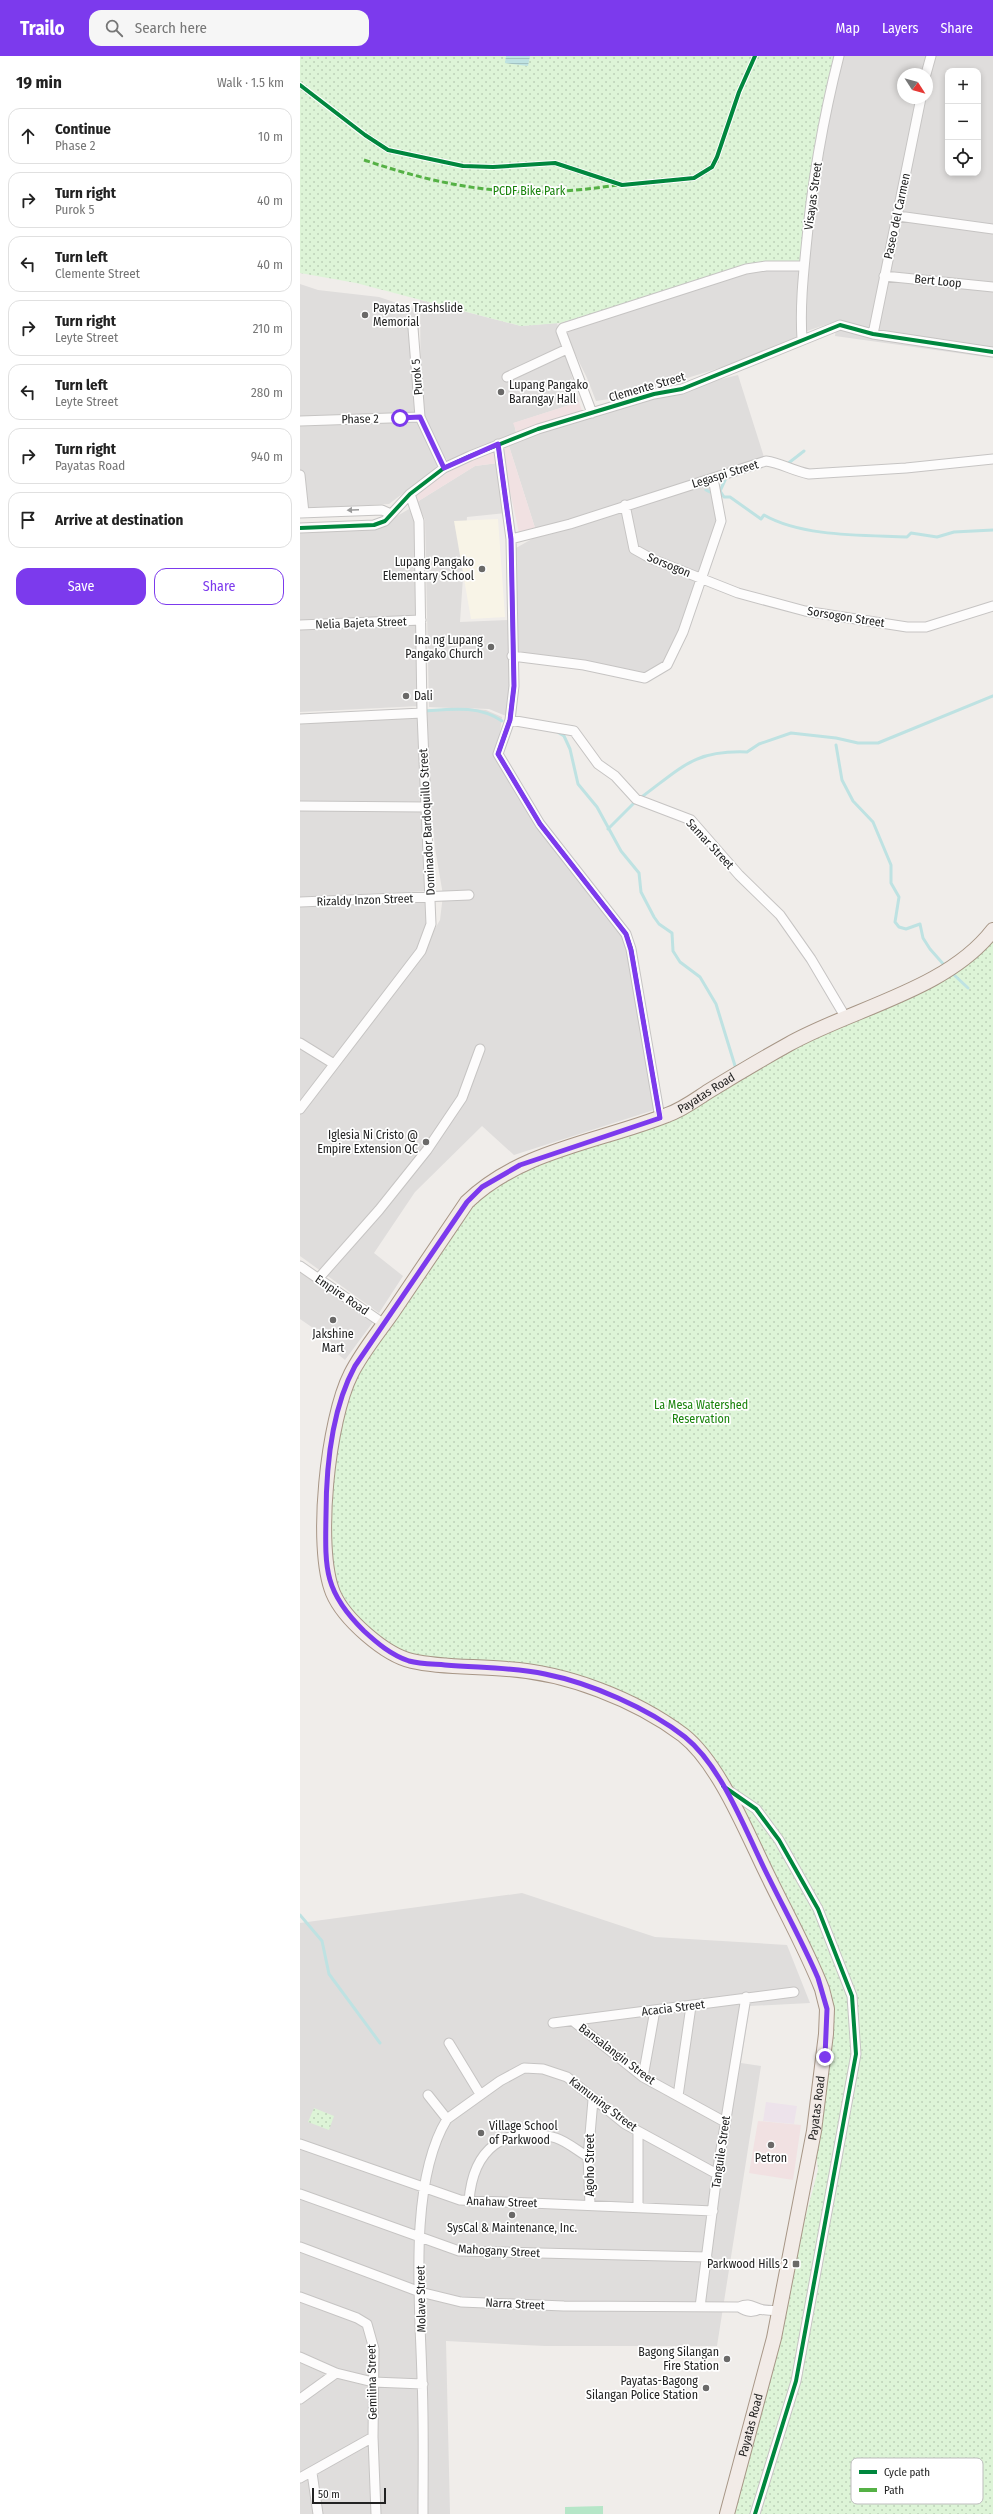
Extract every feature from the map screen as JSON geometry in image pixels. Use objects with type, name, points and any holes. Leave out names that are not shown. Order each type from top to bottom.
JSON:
[{"type":"main road","name":"Payatas Road","points":[[727,2514],[758,2405],[780,2311],[814,2131],[825,2057],[827,2009],[813,1966],[722,1786],[701,1753],[684,1737],[607,1693],[582,1684],[545,1674],[510,1669],[410,1661],[378,1644],[348,1616],[334,1596],[327,1575],[326,1498],[337,1413],[350,1376],[467,1202],[482,1187],[508,1170],[532,1160],[660,1118],[676,1111],[791,1043],[911,990],[934,977],[974,950],[993,930]]},
{"type":"street","name":"Visayas Street","points":[[802,338],[800,315],[804,266],[825,110],[839,56]]},
{"type":"street","points":[[928,68],[931,56]]},
{"type":"street","name":"Paseo del Carmen","points":[[873,334],[920,104]]},
{"type":"street","points":[[898,216],[993,229]]},
{"type":"street","points":[[592,413],[561,331],[563,328],[746,269],[766,266],[804,266]]},
{"type":"street","name":"Bert Loop","points":[[884,276],[993,287]]},
{"type":"street","name":"Clemente Street","points":[[300,528],[374,525],[385,521],[410,494],[444,468],[498,444],[538,429],[654,394],[682,389],[780,350],[802,338],[840,325],[873,334],[993,352]]},
{"type":"street","name":"Purok 5","points":[[413,328],[420,417],[444,468]]},
{"type":"street","points":[[507,377],[567,348]]},
{"type":"street","name":"Phase 2","points":[[300,421],[420,417]]},
{"type":"street","points":[[498,444],[511,539],[512,656],[514,686],[510,720],[498,754],[540,824],[626,934],[631,950],[660,1118]]},
{"type":"street","name":"Legaspi Street","points":[[511,539],[570,524],[625,505],[766,461],[780,463],[793,471],[809,474],[906,468],[993,459]]},
{"type":"street","points":[[300,475],[302,513],[382,510],[391,514]]},
{"type":"street","points":[[512,656],[584,665],[644,678],[667,665],[674,655],[721,521],[713,478]]},
{"type":"street","name":"Dominador Bardoquillo Street","points":[[300,1110],[421,951],[431,924],[422,713],[419,521],[410,494]]},
{"type":"street","name":"Sorsogon","points":[[625,505],[634,549],[652,559],[701,577]]},
{"type":"street","name":"Sorsogon Street","points":[[701,577],[738,593],[805,611],[907,627],[926,627],[993,606]]},
{"type":"street","name":"Nelia Bajeta Street","points":[[300,625],[421,620]]},
{"type":"street","points":[[300,719],[422,713]]},
{"type":"street","name":"Samar Street","points":[[510,720],[574,731],[598,764],[615,776],[636,799],[691,820],[739,875],[780,915],[811,959],[846,1018]]},
{"type":"street","points":[[300,806],[426,807]]},
{"type":"street","name":"Rizaldy Inzon Street","points":[[300,902],[469,895]]},
{"type":"street","points":[[300,1043],[334,1064]]},
{"type":"street","points":[[318,1279],[379,1210],[427,1150],[462,1098],[480,1049]]},
{"type":"street","name":"Empire Road","points":[[300,1266],[384,1324]]},
{"type":"street","points":[[722,1786],[756,1809],[779,1840],[818,1909],[852,1996],[856,2054],[796,2381],[755,2514]]},
{"type":"street","name":"Acacia Street","points":[[553,2024],[691,2006],[746,1997],[794,1992]]},
{"type":"street","name":"Tanguile Street","points":[[700,2307],[714,2211],[717,2174],[746,1997]]},
{"type":"street","points":[[678,2096],[691,2006]]},
{"type":"street","points":[[643,2077],[655,2010]]},
{"type":"street","name":"Bansalangin Street","points":[[573,2021],[643,2077],[725,2122]]},
{"type":"street","points":[[449,2043],[480,2094]]},
{"type":"street","name":"Kamuning Street","points":[[447,2119],[480,2094],[524,2068],[543,2069],[566,2077],[593,2100],[638,2131],[717,2174]]},
{"type":"street","points":[[428,2094],[447,2119]]},
{"type":"street","name":"Agoho Street","points":[[590,2205],[588,2157],[593,2100]]},
{"type":"street","name":"Molave Street","points":[[423,2514],[423,2384],[420,2239],[424,2187],[437,2136],[447,2119]]},
{"type":"street","points":[[638,2131],[638,2206]]},
{"type":"street","points":[[469,2201],[474,2175],[480,2157],[500,2141],[520,2134],[557,2138],[588,2157]]},
{"type":"street","name":"Anahaw Street","points":[[300,2144],[460,2200],[638,2206],[714,2211]]},
{"type":"street","name":"Mahogany Street","points":[[300,2194],[420,2239],[459,2251],[707,2257]]},
{"type":"street","name":"Narra Street","points":[[300,2247],[420,2292],[461,2302],[564,2306],[700,2307],[739,2307],[750,2304],[760,2309],[780,2311]]},
{"type":"street","name":"Gemilina Street","points":[[300,2297],[357,2318],[367,2324],[374,2349],[373,2437],[376,2514]]},
{"type":"street","points":[[300,2357],[336,2373],[373,2382],[423,2384]]},
{"type":"street","points":[[300,2399],[336,2373]]},
{"type":"street","points":[[300,2478],[312,2473],[373,2437]]},
{"type":"street","points":[[312,2473],[318,2514]]},
{"type":"shaded area","points":[[843,56],[993,56],[993,358],[835,336],[837,321],[807,331],[803,310],[811,227],[828,111]]},
{"type":"shaded area","points":[[801,262],[798,340],[752,358],[629,396],[596,401],[587,378],[560,323],[745,268]]},
{"type":"shaded area","points":[[300,284],[318,290],[379,297],[418,310],[421,411],[420,300],[521,326],[557,323],[579,402],[514,423],[516,433],[448,461],[438,450],[443,463],[389,504],[300,509]]},
{"type":"shaded area","points":[[738,375],[764,457],[536,531],[509,446],[555,427],[636,400]]},
{"type":"shaded area","points":[[579,402],[582,411],[517,433],[513,423]]},
{"type":"shaded area","points":[[509,446],[536,531],[519,533],[501,449]]},
{"type":"shaded area","points":[[497,450],[498,463],[475,466],[417,502],[414,494],[474,456]]},
{"type":"shaded area","points":[[498,463],[506,513],[467,517],[460,622],[508,620],[515,671],[506,716],[489,709],[462,708],[486,710],[502,717],[497,755],[537,822],[626,936],[654,1110],[514,1155],[482,1126],[415,1192],[374,1253],[403,1276],[379,1313],[300,1256],[300,1045],[334,1063],[300,1039],[300,903],[432,901],[430,937],[440,920],[443,895],[435,848],[423,711],[451,708],[429,707],[425,520],[417,502],[475,466]]},
{"type":"shaded area","points":[[711,485],[720,521],[700,575],[639,551],[629,505]]},
{"type":"shaded area","points":[[624,508],[632,551],[698,578],[672,654],[657,669],[646,674],[515,653],[516,548],[553,527]]},
{"type":"shaded area","points":[[409,509],[414,519],[419,615],[300,622],[300,531],[380,526]]},
{"type":"shaded area","name":"Lupang Pangako Elementary School","points":[[498,519],[505,617],[471,619],[454,521]]},
{"type":"shaded area","points":[[300,625],[418,625],[419,706],[300,712]]},
{"type":"shaded area","points":[[419,714],[425,806],[300,805],[300,720]]},
{"type":"shaded area","points":[[324,809],[425,810],[428,891],[300,897],[300,811]]},
{"type":"shaded area","points":[[300,1272],[373,1322],[345,1360],[334,1351],[329,1339],[300,1319]]},
{"type":"shaded area","points":[[522,1893],[655,1937],[787,1945],[810,2003],[750,2006],[741,2063],[761,2066],[717,2346],[545,2346],[446,2341],[450,2514],[300,2514],[300,1923]]},
{"type":"shaded area","points":[[766,2102],[797,2106],[794,2124],[763,2121]]},
{"type":"shaded area","points":[[758,2121],[801,2125],[793,2180],[749,2173]]},
{"type":"green space","name":"PCDF Bike Park","points":[[300,56],[835,56],[822,109],[801,262],[764,264],[560,323],[521,326],[356,283],[300,273]]},
{"type":"green space","name":"La Mesa Watershed Reservation","points":[[993,930],[993,2514],[727,2514],[818,2170],[814,2131],[827,2009],[709,1762],[604,1688],[440,1664],[390,1647],[349,1612],[330,1575],[330,1501],[345,1392],[482,1187],[704,1094],[911,990]]},
{"type":"green space","points":[[314,2108],[334,2116],[329,2130],[308,2122]]},
{"type":"green space","points":[[603,2506],[603,2514],[565,2514],[565,2507]]},
{"type":"water","points":[[506,56],[530,56],[528,66],[505,63]]},
{"type":"waterway","points":[[786,465],[804,451]]},
{"type":"waterway","points":[[726,478],[720,491],[724,497],[730,497],[761,519],[764,515],[779,522],[815,531],[834,534],[907,537],[911,533],[937,537],[954,532],[993,530]]},
{"type":"waterway","points":[[706,490],[710,492]]},
{"type":"waterway","points":[[643,796],[679,769],[702,757],[729,752],[747,752],[759,744],[791,733],[836,738],[858,743],[878,743],[993,696]]},
{"type":"waterway","points":[[425,711],[455,709],[474,710],[484,712],[502,721]]},
{"type":"waterway","points":[[556,731],[564,736],[570,749],[578,784],[597,807],[621,851],[639,873],[641,892],[654,917],[659,924],[672,933],[673,951],[680,962],[700,977],[716,1004],[736,1069]]},
{"type":"waterway","points":[[836,745],[842,780],[853,801],[873,822],[891,865],[891,883],[899,897],[895,922],[899,927],[906,929],[920,924],[923,938],[930,949],[945,966]]},
{"type":"waterway","points":[[608,829],[634,803]]},
{"type":"waterway","points":[[952,973],[968,988]]},
{"type":"waterway","points":[[300,1915],[322,1941],[329,1974],[380,2043]]},
{"type":"marked path","points":[[364,160],[428,179],[458,185],[519,192],[550,192],[617,185]]},
{"type":"cycle path","points":[[300,85],[365,135],[388,150],[463,166],[493,167],[555,163],[622,185],[694,178],[712,167],[717,157],[739,92],[755,56]]},
{"type":"cycle path","points":[[300,528],[374,525],[385,521],[410,494],[444,468],[470,456],[538,429],[654,394],[682,389],[840,325],[873,334],[993,352]]},
{"type":"cycle path","points":[[498,444],[511,539],[514,686],[510,720],[498,754],[540,824],[626,934],[631,949],[660,1118]]},
{"type":"cycle path","points":[[723,1786],[756,1809],[779,1840],[818,1909],[852,1996],[856,2054],[796,2381],[755,2514]]},
{"type":"place","name":"Payatas Trashslide Memorial","points":[[365,315]]},
{"type":"place","name":"Lupang Pangako Barangay Hall","points":[[501,392]]},
{"type":"place","name":"Lupang Pangako Elementary School","points":[[482,569]]},
{"type":"place","name":"Ina ng Lupang Pangako Church","points":[[491,647]]},
{"type":"place","name":"Dali","points":[[406,696]]},
{"type":"place","name":"Iglesia Ni Cristo @ Empire Extension QC","points":[[426,1142]]},
{"type":"place","name":"Jakshine Mart","points":[[333,1320]]},
{"type":"place","name":"Village School of Parkwood","points":[[481,2133]]},
{"type":"place","name":"Petron","points":[[771,2145]]},
{"type":"place","name":"SysCal & Maintenance, Inc.","points":[[512,2215]]},
{"type":"place","name":"Parkwood Hills 2","points":[[796,2264]]},
{"type":"place","name":"Bagong Silangan Fire Station","points":[[727,2359]]},
{"type":"place","name":"Payatas-Bagong Silangan Police Station","points":[[706,2388]]},
{"type":"route","points":[[400,418],[420,417],[444,468],[498,444],[511,539],[514,686],[510,720],[498,754],[540,824],[626,934],[631,950],[645,1040],[660,1118],[532,1160],[508,1170],[482,1187],[467,1202],[390,1317],[355,1366],[340,1402],[334,1427],[326,1498],[325,1552],[327,1575],[334,1596],[348,1616],[378,1644],[390,1652],[410,1661],[510,1669],[545,1674],[592,1687],[607,1693],[657,1719],[675,1730],[693,1745],[701,1753],[722,1786],[813,1966],[825,1998],[827,2009],[825,2057]]}]
